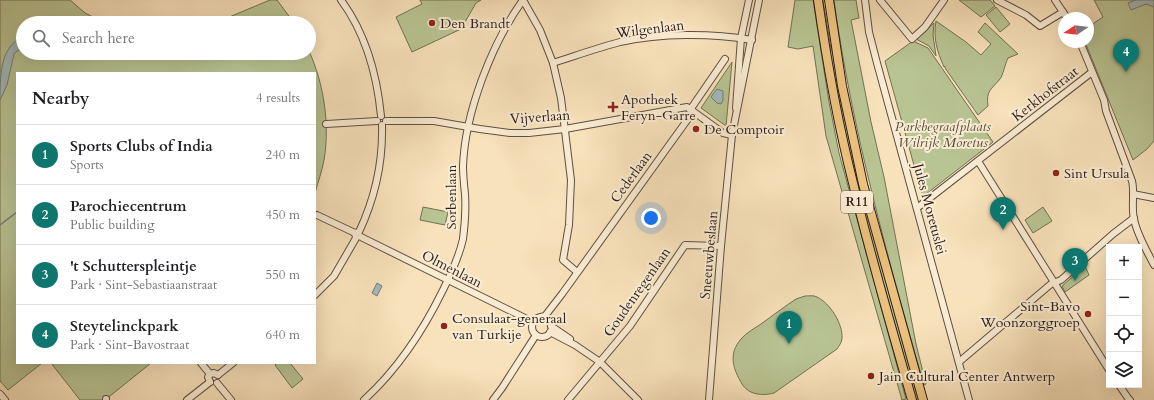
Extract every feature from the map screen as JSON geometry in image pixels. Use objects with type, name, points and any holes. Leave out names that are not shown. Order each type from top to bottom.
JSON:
[{"type":"highway","name":"R11","points":[[818,0],[832,86],[853,186],[912,400]]},
{"type":"highway","name":"R11","points":[[829,0],[842,86],[863,184],[923,400]]},
{"type":"street","points":[[316,294],[334,276],[358,235],[372,203],[381,154],[381,121],[377,85],[372,65],[359,31],[341,0]]},
{"type":"street","points":[[523,0],[540,30],[553,63],[561,98],[571,180],[569,225],[563,260],[577,272]]},
{"type":"street","name":"Sorbenlaan","points":[[364,400],[406,353],[433,311],[448,280],[459,252],[465,220],[466,206],[463,168],[464,151],[469,127],[481,84],[490,61],[506,25],[523,0]]},
{"type":"street","name":"Sneeuwbeslaan","points":[[736,113],[741,38],[749,0]]},
{"type":"street","name":"Sneeuwbeslaan","points":[[710,400],[732,135],[759,0]]},
{"type":"street","name":"Jules Moretuslei","points":[[865,0],[869,32],[970,400]]},
{"type":"street","points":[[880,0],[912,39],[925,27],[944,0]]},
{"type":"street","points":[[997,0],[1026,15],[1040,26],[1058,15]]},
{"type":"street","points":[[1056,0],[1063,12]]},
{"type":"street","name":"Wilgenlaan","points":[[553,63],[621,42],[642,39],[691,36],[741,38],[752,40]]},
{"type":"street","points":[[1082,48],[1104,100],[1106,111],[1132,181],[1134,218],[1138,231],[1154,265]]},
{"type":"street","name":"Cederlaan","points":[[548,319],[562,294],[692,111],[725,59]]},
{"type":"street","name":"Kerkhofstraat","points":[[917,208],[1092,72]]},
{"type":"street","name":"Vijverlaan","points":[[326,124],[381,121],[434,121],[502,132],[523,133],[565,128],[686,107],[692,111]]},
{"type":"street","points":[[692,111],[723,133],[732,135]]},
{"type":"street","points":[[978,161],[1106,365]]},
{"type":"street","points":[[1133,194],[1154,198]]},
{"type":"street","name":"Olmenlaan","points":[[317,215],[533,322]]},
{"type":"street","points":[[959,362],[1054,282],[1061,280],[1113,234],[1134,218]]},
{"type":"street","name":"Goudenregenlaan","points":[[600,362],[630,326],[685,245],[722,246]]},
{"type":"street","name":"Cederlaan","points":[[542,317],[545,316],[562,294]]},
{"type":"street","points":[[551,329],[542,337],[536,335],[532,328],[533,322],[537,318],[542,317],[548,319],[551,329],[600,362],[638,400]]},
{"type":"street","points":[[493,400],[536,335]]},
{"type":"street","points":[[568,400],[600,362]]},
{"type":"street","points":[[202,364],[210,374]]},
{"type":"street","points":[[210,374],[218,374],[232,364]]},
{"type":"street","points":[[210,374],[208,377],[210,382]]},
{"type":"street","points":[[217,383],[220,379],[218,374]]},
{"type":"street","points":[[210,382],[213,384],[217,383]]},
{"type":"street","points":[[187,400],[210,382]]},
{"type":"street","points":[[217,383],[231,400]]},
{"type":"street","points":[[1121,388],[1130,400]]},
{"type":"street","points":[[0,394],[5,400]]},
{"type":"green space","points":[[0,0],[70,0],[85,13],[91,16],[16,16],[16,60],[312,60],[319,77],[326,119],[326,147],[316,190],[316,72],[16,72],[16,364],[41,364],[8,390],[0,381]]},
{"type":"green space","points":[[270,0],[277,0],[289,16],[232,16]]},
{"type":"green space","name":"Den Brandt","points":[[420,0],[481,0],[476,3],[461,29],[412,52],[396,17],[422,4]]},
{"type":"green space","points":[[795,0],[813,0],[829,102],[839,153],[906,399],[902,400],[826,136],[813,46],[798,49],[788,47]]},
{"type":"green space","points":[[821,0],[823,0],[831,49],[834,55],[920,400],[916,400],[856,185],[835,87]]},
{"type":"green space","points":[[834,0],[856,0],[859,18],[851,20],[871,122],[884,177],[916,344],[926,384],[924,385],[872,194],[851,98]]},
{"type":"green space","points":[[959,0],[990,0],[995,6],[981,17]]},
{"type":"green space","points":[[1094,0],[1154,0],[1154,141],[1147,149],[1133,160],[1087,48],[1094,48],[1094,23],[1103,17]]},
{"type":"green space","points":[[996,7],[1010,24],[1000,32],[986,15]]},
{"type":"green space","points":[[936,21],[966,42],[981,55],[991,44],[978,32],[985,23],[1018,54],[1008,58],[1000,79],[989,93],[988,106],[978,115],[945,66],[944,67],[936,44]]},
{"type":"green space","points":[[934,23],[933,35],[936,56],[929,46],[916,39]]},
{"type":"green space","name":"Parkbegraafplaats Wilrijk Moretus","points":[[913,41],[928,48],[993,142],[925,195],[922,194],[885,61]]},
{"type":"green space","points":[[732,62],[726,126],[701,108]]},
{"type":"green space","points":[[423,207],[448,212],[445,225],[420,220]]},
{"type":"green space","points":[[1043,207],[1052,221],[1033,233],[1025,220]]},
{"type":"green space","points":[[1085,266],[1089,275],[1065,292],[1062,286]]},
{"type":"green space","points":[[805,296],[816,296],[827,304],[835,314],[842,332],[842,339],[837,349],[774,393],[756,394],[748,390],[742,384],[734,367],[733,356],[737,345],[743,337],[751,331],[796,299]]},
{"type":"green space","points":[[52,364],[150,364],[105,400],[80,400]]},
{"type":"green space","points":[[291,364],[303,379],[292,388],[275,365]]},
{"type":"water","points":[[1136,0],[1154,0],[1154,7],[1146,4],[1131,10],[1128,3]]},
{"type":"water","points":[[16,42],[16,52],[14,54],[7,85],[0,100],[2,65],[8,50]]},
{"type":"water","points":[[717,89],[723,91],[723,100],[721,104],[717,103],[711,97]]},
{"type":"water","points":[[377,283],[382,286],[377,296],[372,293]]},
{"type":"waterway","points":[[0,225],[16,213]]},
{"type":"place","name":"Den Brandt","points":[[432,23]]},
{"type":"place","name":"Steytelinckpark","points":[[1126,72]]},
{"type":"place","name":"Apotheek Feryn-Garre","points":[[613,107]]},
{"type":"place","name":"De Comptoir","points":[[696,129]]},
{"type":"place","name":"Sint Ursula","points":[[1056,173]]},
{"type":"place","name":"Parochiecentrum","points":[[1003,230]]},
{"type":"place","name":"'t Schutterspleintje","points":[[1075,281]]},
{"type":"place","name":"Sint-Bavo Woonzorggroep","points":[[1088,314]]},
{"type":"place","name":"Consulaat-generaal van Turkije","points":[[444,326]]},
{"type":"place","name":"Sports Clubs of India","points":[[789,344]]},
{"type":"place","name":"Jain Cultural Center Antwerp","points":[[871,376]]}]
